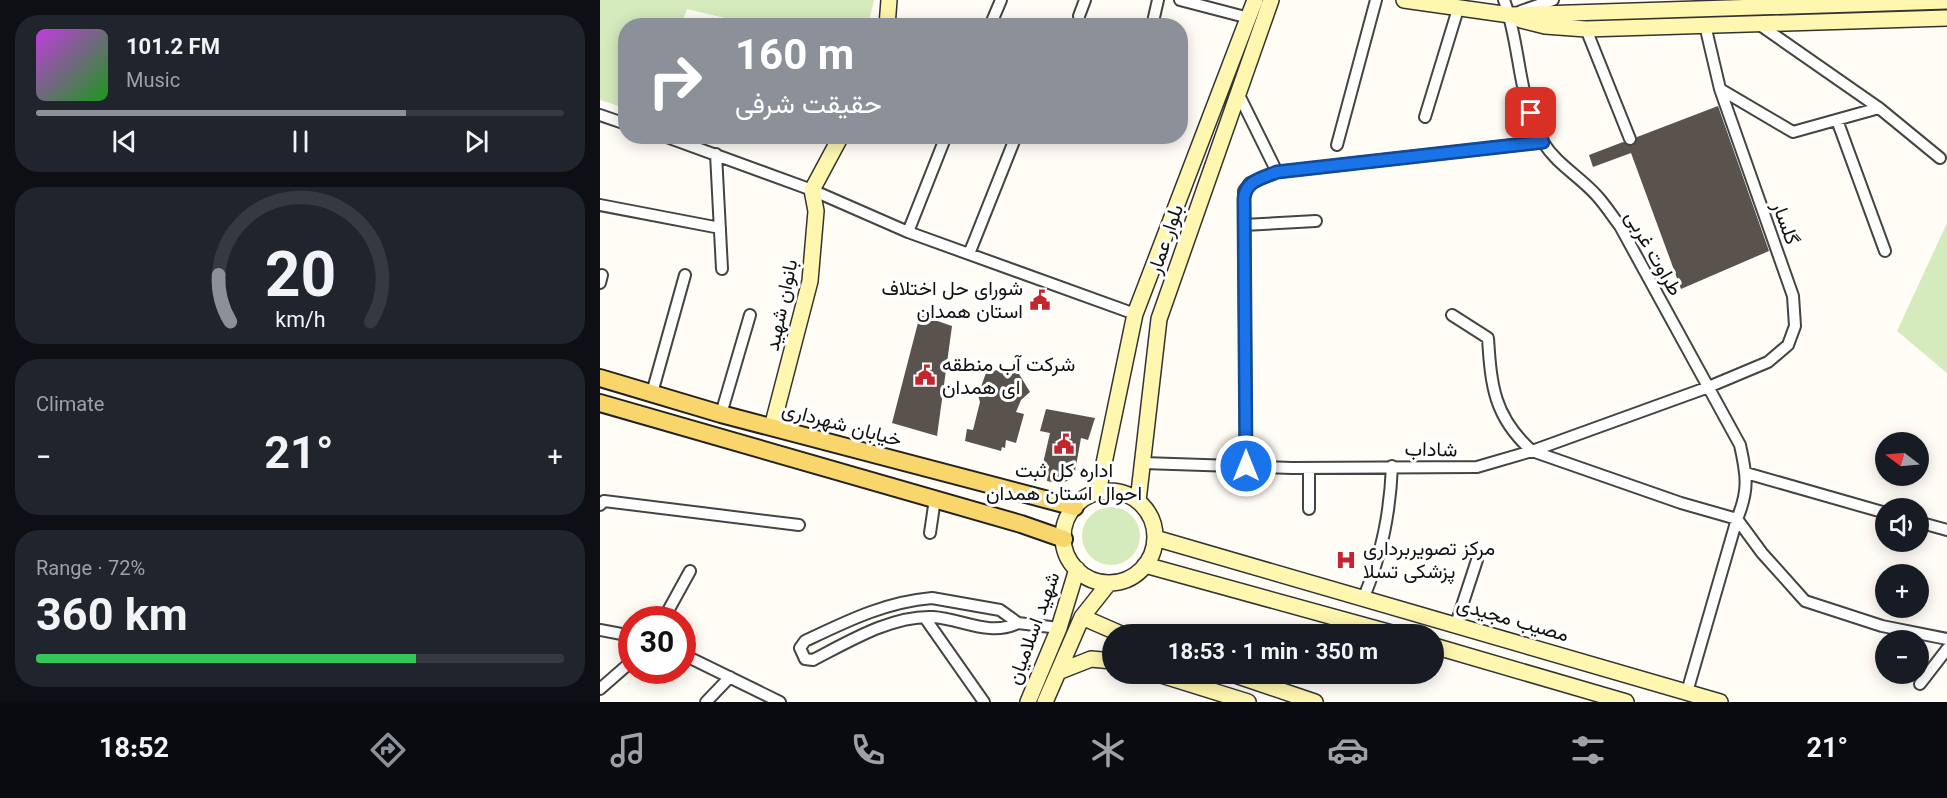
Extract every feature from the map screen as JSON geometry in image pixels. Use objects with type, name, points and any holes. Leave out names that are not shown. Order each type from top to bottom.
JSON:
[{"type":"main road","points":[[888,18],[889,0]]},
{"type":"main road","name":"بلوار عمار","points":[[1098,492],[1135,314],[1255,0]]},
{"type":"main road","name":"بلوار عمار","points":[[1138,501],[1159,319],[1271,0]]},
{"type":"main road","points":[[1404,0],[1510,15],[1947,1]]},
{"type":"main road","points":[[1510,15],[1545,26],[1586,29],[1705,26],[1756,22],[1947,18]]},
{"type":"main road","points":[[812,190],[836,144]]},
{"type":"main road","name":"بانوان شهید","points":[[772,427],[810,281],[816,211],[812,190]]},
{"type":"main road","name":"خیابان شهرداری","points":[[600,378],[721,414],[1075,507]]},
{"type":"main road","points":[[600,403],[935,499],[1064,539]]},
{"type":"main road","points":[[1112,491],[1126,494],[1138,501],[1148,512],[1154,524],[1155,538],[1152,552],[1145,565],[1135,575],[1123,581],[1109,583],[1086,577],[1070,560],[1064,539],[1065,527],[1075,507],[1085,498],[1098,492],[1112,491]]},
{"type":"main road","name":"مصیب مجیدی","points":[[1155,538],[1720,702]]},
{"type":"main road","points":[[1145,565],[1359,624]]},
{"type":"main road","name":"شهید اسلامیان","points":[[1028,702],[1059,628],[1077,569]]},
{"type":"main road","name":"شهید اسلامیان","points":[[1045,702],[1082,617],[1109,583]]},
{"type":"main road","points":[[1082,617],[1102,626]]},
{"type":"main road","points":[[1444,649],[1626,702]]},
{"type":"main road","points":[[1058,672],[1091,659],[1102,660]]},
{"type":"main road","points":[[1190,684],[1248,702]]},
{"type":"main road","points":[[1262,684],[1315,702]]},
{"type":"street","points":[[993,18],[1001,0]]},
{"type":"street","points":[[1079,16],[1085,0]]},
{"type":"street","points":[[1154,18],[1158,0]]},
{"type":"street","points":[[1180,0],[1249,18]]},
{"type":"street","points":[[1337,145],[1376,0]]},
{"type":"street","name":"طراوت غربی","points":[[1504,0],[1510,15],[1521,80],[1543,142],[1566,170],[1598,195],[1620,226],[1706,388],[1740,445],[1746,473],[1746,497],[1737,519],[1687,692]]},
{"type":"street","points":[[1510,15],[1553,0]]},
{"type":"street","points":[[1425,117],[1458,9]]},
{"type":"street","points":[[1756,22],[1879,108],[1940,158]]},
{"type":"street","name":"گلسار","points":[[1705,26],[1720,89],[1793,296],[1795,326],[1788,345],[1768,362],[1706,388]]},
{"type":"street","points":[[1586,29],[1630,139]]},
{"type":"street","points":[[1720,89],[1793,132],[1879,108]]},
{"type":"street","points":[[1238,93],[1277,172]]},
{"type":"street","points":[[600,115],[618,121]]},
{"type":"street","points":[[1837,120],[1885,251]]},
{"type":"street","points":[[1246,466],[1244,191],[1250,183],[1277,172],[1543,142]]},
{"type":"street","points":[[687,144],[812,190],[908,232],[1135,314]]},
{"type":"street","points":[[908,232],[943,144]]},
{"type":"street","points":[[969,254],[1013,144]]},
{"type":"street","points":[[716,154],[722,269]]},
{"type":"street","points":[[600,205],[720,228]]},
{"type":"street","points":[[1244,225],[1316,221]]},
{"type":"street","points":[[652,393],[685,275]]},
{"type":"street","points":[[721,414],[750,315]]},
{"type":"street","points":[[1452,315],[1488,338],[1491,387],[1503,418],[1512,434],[1532,451],[1681,503],[1737,519],[1762,553],[1805,601],[1882,626],[1947,639]]},
{"type":"street","name":"شاداب","points":[[1143,463],[1309,468],[1476,467],[1532,451],[1706,388]]},
{"type":"street","points":[[1364,597],[1379,561],[1388,522],[1392,466]]},
{"type":"street","points":[[1309,468],[1309,509]]},
{"type":"street","points":[[1746,473],[1875,510]]},
{"type":"street","points":[[930,533],[935,499]]},
{"type":"street","points":[[600,505],[604,501],[799,525]]},
{"type":"street","points":[[1929,525],[1947,530]]},
{"type":"street","points":[[1456,624],[1478,560]]},
{"type":"street","points":[[671,606],[690,571]]},
{"type":"street","points":[[1018,623],[1000,610],[923,598],[882,606],[805,641],[800,648],[805,659],[813,660],[886,625],[925,618],[999,630],[1018,623],[1059,628]]},
{"type":"street","points":[[925,618],[984,702]]},
{"type":"street","points":[[600,630],[618,633]]},
{"type":"street","points":[[1929,672],[1947,648]]},
{"type":"street","points":[[696,661],[780,702]]},
{"type":"street","points":[[600,689],[618,673]]},
{"type":"street","points":[[706,702],[730,677]]},
{"type":"green space","points":[[600,0],[874,0],[870,18],[725,18],[687,9],[684,18],[618,18],[618,106],[600,100]]},
{"type":"green space","points":[[1947,223],[1947,373],[1897,331]]},
{"type":"green space","points":[[1105,507],[1117,507],[1132,515],[1140,530],[1140,542],[1132,557],[1117,565],[1105,565],[1090,557],[1082,542],[1082,530],[1090,515]]},
{"type":"building","points":[[1718,106],[1769,251],[1681,289],[1631,153],[1593,167],[1589,155],[1623,142],[1632,146],[1637,137]]},
{"type":"building","name":"شرکت آب منطقه ای همدان","points":[[920,315],[952,326],[937,436],[892,423]]},
{"type":"building","points":[[1016,369],[1030,392],[1021,400],[1016,412],[1024,414],[1016,443],[1006,440],[1005,448],[1002,447],[1001,451],[965,441],[967,429],[973,430],[980,402],[978,395],[986,373],[992,374],[994,370],[1010,373]]},
{"type":"building","name":"اداره کل ثبت احوال استان همدان","points":[[1046,409],[1095,418],[1088,440],[1081,438],[1074,477],[1061,484],[1047,481],[1048,474],[1041,472],[1050,433],[1040,431]]},
{"type":"place","name":"شوراى حل اختلاف استان همدان","points":[[1040,300]]},
{"type":"place","name":"شرکت آب منطقه ای همدان","points":[[925,375]]},
{"type":"place","name":"اداره کل ثبت احوال استان همدان","points":[[1064,444]]},
{"type":"place","name":"مرکز تصویربرداری پزشکی تسلا","points":[[1346,560]]},
{"type":"route","points":[[1246,466],[1244,191],[1250,183],[1277,172],[1543,142],[1531,113]]}]
